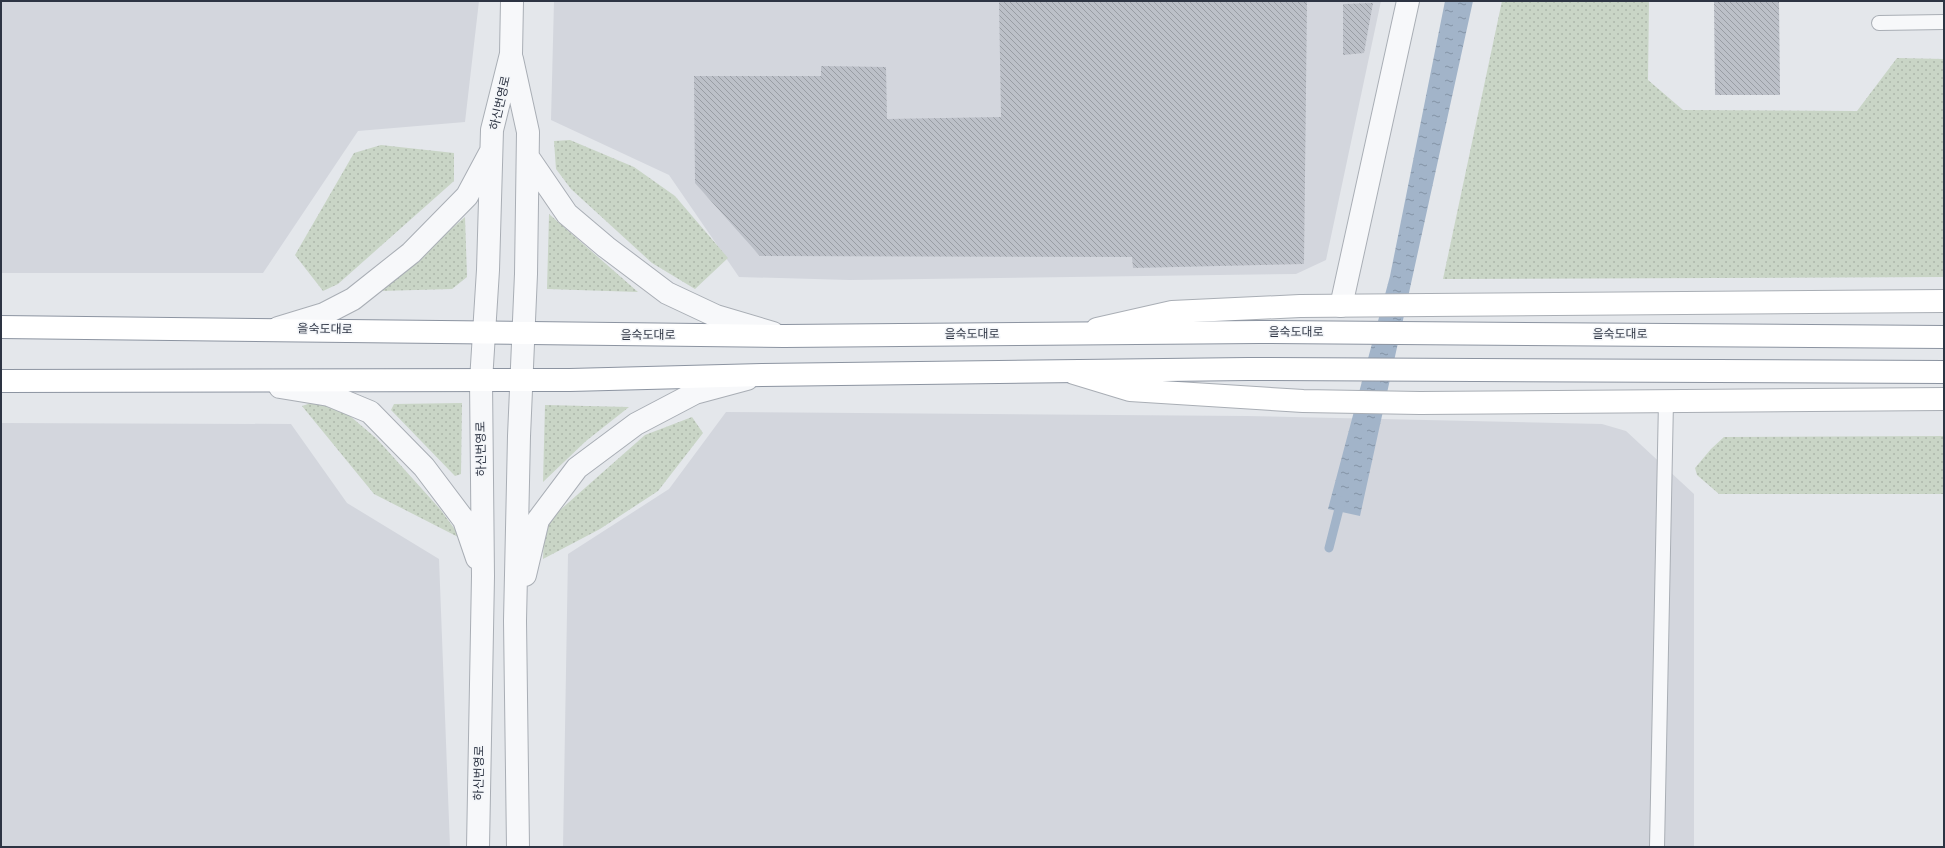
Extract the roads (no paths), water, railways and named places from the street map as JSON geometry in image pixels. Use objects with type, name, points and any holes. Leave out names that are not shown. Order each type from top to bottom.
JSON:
[{"type":"main road","points":[[1075,334],[1172,312],[1341,306],[1944,301]]},
{"type":"main road","name":"을숙도대로","points":[[1,327],[484,331],[569,334],[784,336],[1259,332],[1944,336]]},
{"type":"main road","points":[[1,381],[522,381],[762,375],[1248,369],[1944,372]]},
{"type":"main road","points":[[1070,372],[1130,390],[1303,401],[1428,403],[1944,399]]},
{"type":"street","name":"하신번영로","points":[[478,847],[484,576],[481,381],[492,130],[511,54],[512,1]]},
{"type":"street","points":[[1341,306],[1408,1]]},
{"type":"street","name":"하신번영로","points":[[511,54],[528,132],[526,274],[519,436],[515,621],[518,847]]},
{"type":"street","points":[[276,329],[324,314],[353,299],[411,253],[467,196],[492,151]]},
{"type":"street","points":[[528,156],[567,214],[606,247],[667,294],[716,316],[784,336]]},
{"type":"street","points":[[515,621],[538,520],[577,468],[636,424],[695,393],[762,375]]},
{"type":"street","points":[[247,382],[329,395],[370,412],[424,467],[464,520],[484,576]]},
{"type":"lane","points":[[1880,23],[1944,22]]},
{"type":"lane","points":[[1657,847],[1666,401]]},
{"type":"water","points":[[1445,1],[1473,1],[1360,516],[1328,509],[1390,276]]},
{"type":"waterway","points":[[1329,548],[1341,501]]}]
